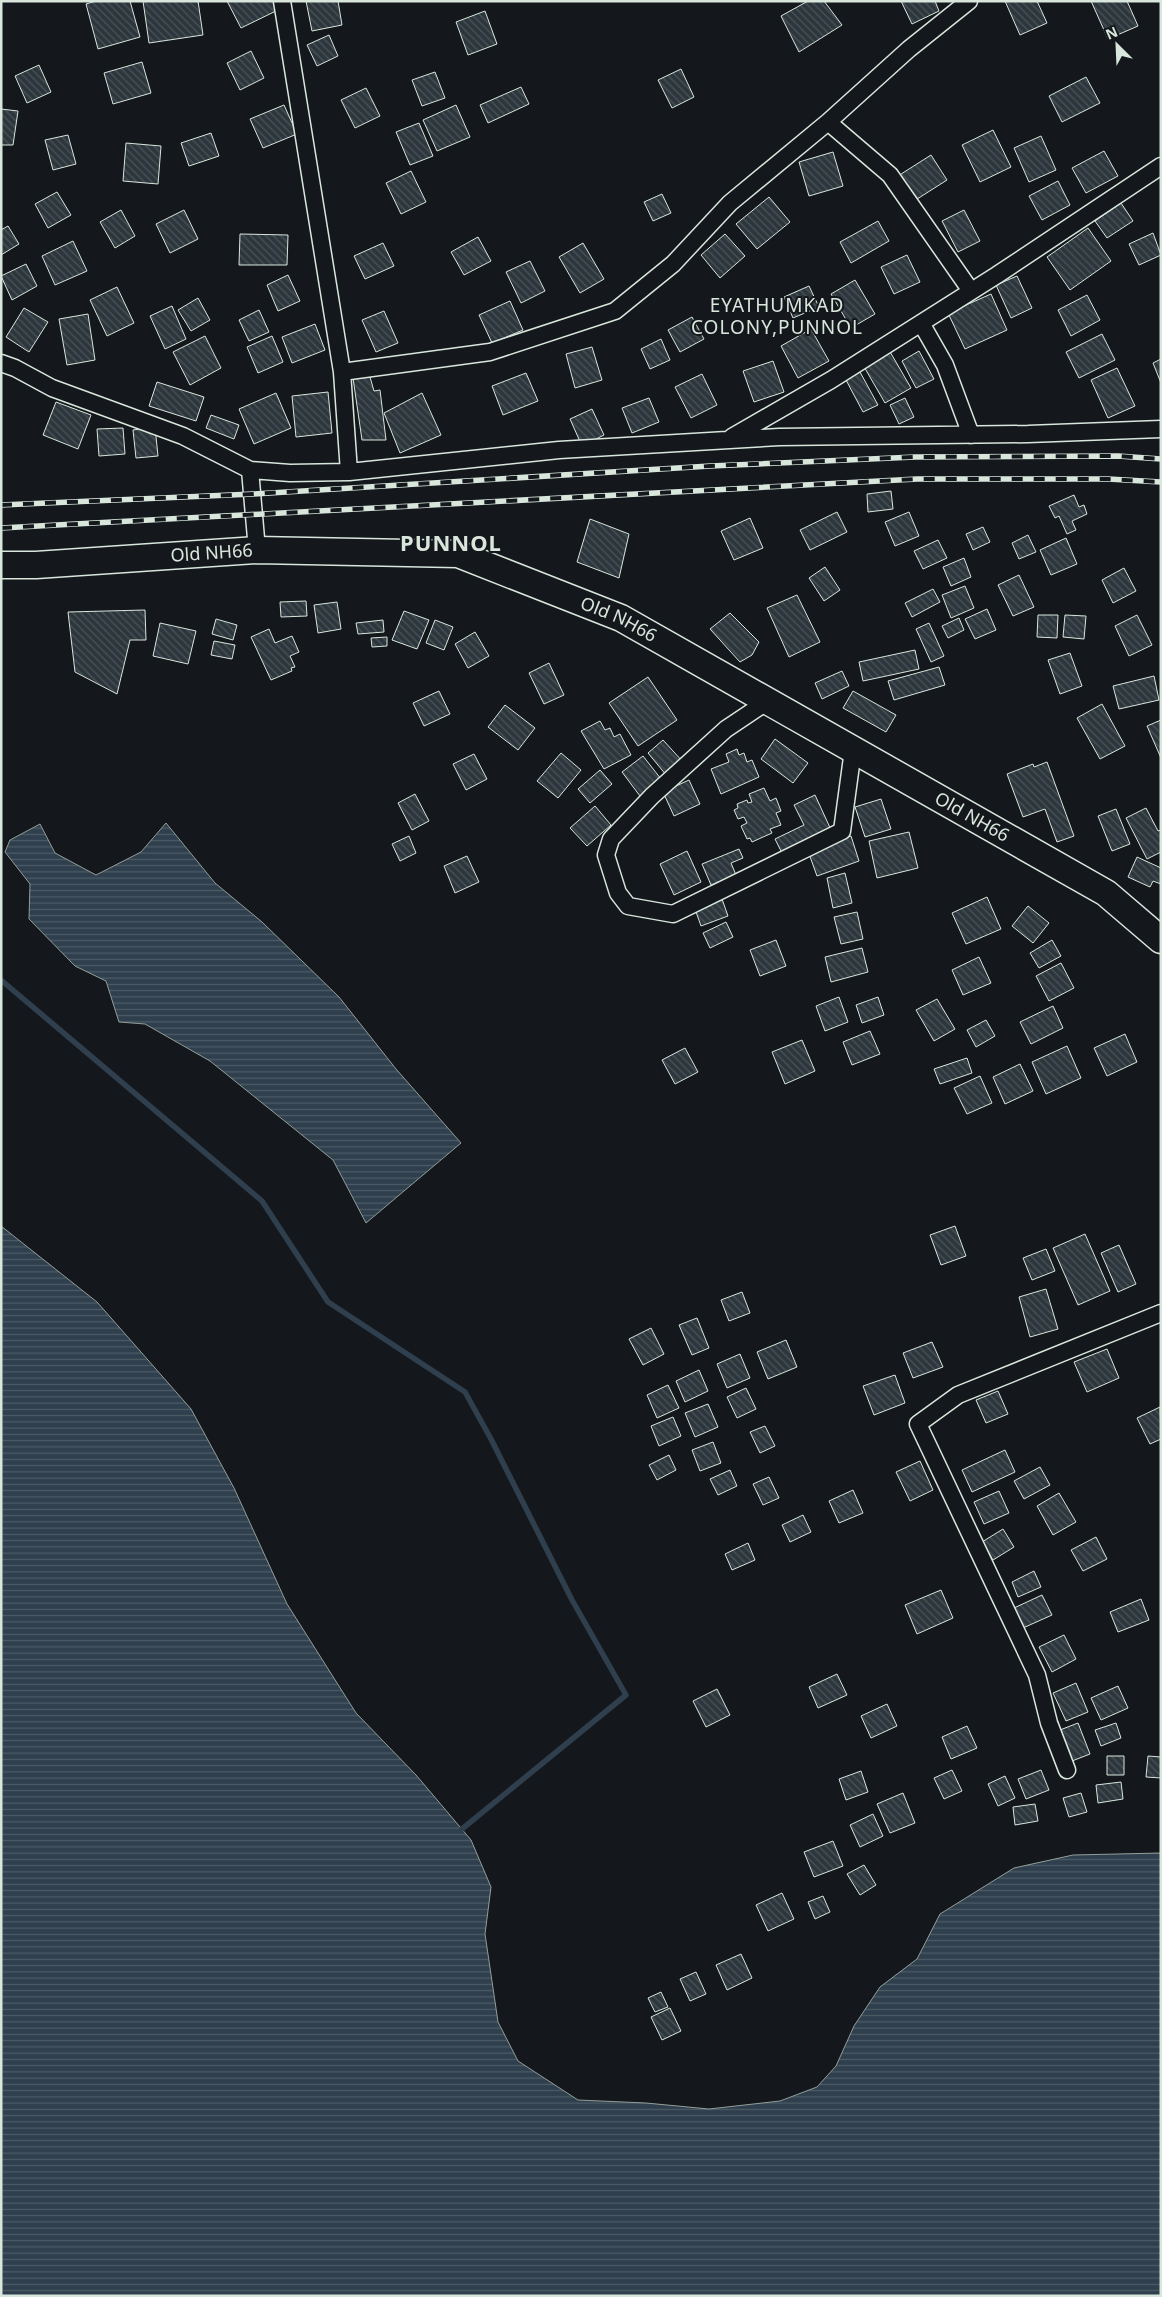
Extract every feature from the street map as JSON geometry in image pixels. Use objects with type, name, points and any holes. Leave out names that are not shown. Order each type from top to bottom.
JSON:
[{"type":"main road","name":"Old NH66","points":[[1,565],[36,566],[256,550],[458,554],[621,618],[1106,893],[1161,940]]},
{"type":"street","points":[[282,1],[342,372],[350,472]]},
{"type":"street","points":[[342,372],[490,352],[615,311],[673,264],[730,203],[828,122],[909,49],[969,1]]},
{"type":"street","points":[[828,122],[890,175],[972,291]]},
{"type":"street","points":[[728,440],[832,380],[972,291],[1161,166]]},
{"type":"street","points":[[921,323],[945,365],[971,435]]},
{"type":"street","points":[[1,363],[15,368],[52,388],[183,436],[250,470],[290,473],[350,472],[559,450],[779,437],[971,435],[1161,428]]},
{"type":"street","points":[[250,470],[256,550]]},
{"type":"street","points":[[768,700],[726,729],[652,796],[611,839],[606,855],[618,893],[628,906],[673,914],[842,831],[853,750]]},
{"type":"street","points":[[1067,1770],[1049,1723],[1037,1675],[918,1424],[958,1395],[1161,1313]]},
{"type":"water","points":[[166,823],[215,883],[262,922],[339,997],[396,1069],[461,1143],[366,1223],[333,1160],[210,1061],[145,1024],[119,1022],[106,981],[75,966],[29,919],[30,884],[5,852],[10,840],[40,824],[55,853],[96,875],[141,852]]},
{"type":"water","points":[[1,1226],[97,1302],[191,1409],[234,1488],[287,1604],[356,1713],[416,1775],[471,1840],[491,1887],[485,1934],[498,2022],[518,2061],[578,2100],[646,2103],[709,2109],[780,2101],[817,2087],[836,2066],[854,2026],[880,1987],[917,1959],[940,1914],[1014,1868],[1073,1855],[1161,1853],[1161,2296],[1,2296]]},
{"type":"building","points":[[96,1],[130,1],[140,37],[98,49],[86,4]]},
{"type":"building","points":[[143,1],[198,1],[203,35],[149,43]]},
{"type":"building","points":[[227,1],[274,1],[278,10],[241,28]]},
{"type":"building","points":[[306,1],[338,1],[342,25],[312,31]]},
{"type":"building","points":[[808,1],[824,1],[842,25],[799,52],[781,16]]},
{"type":"building","points":[[901,1],[935,1],[939,11],[912,24]]},
{"type":"building","points":[[1005,1],[1037,1],[1047,23],[1020,35]]},
{"type":"building","points":[[1091,1],[1127,1],[1138,26],[1108,39]]},
{"type":"building","points":[[485,11],[497,44],[468,55],[456,22]]},
{"type":"building","points":[[329,35],[338,56],[317,66],[307,45]]},
{"type":"building","points":[[251,51],[264,78],[240,90],[227,63]]},
{"type":"building","points":[[142,62],[151,93],[113,104],[104,73]]},
{"type":"building","points":[[39,65],[51,92],[27,103],[15,76]]},
{"type":"building","points":[[681,69],[694,97],[672,108],[658,80]]},
{"type":"building","points":[[435,72],[445,98],[422,106],[412,80]]},
{"type":"building","points":[[1086,77],[1100,103],[1062,122],[1049,96]]},
{"type":"building","points":[[521,87],[529,104],[488,123],[480,105]]},
{"type":"building","points":[[366,88],[380,116],[355,128],[341,100]]},
{"type":"building","points":[[284,105],[297,134],[263,148],[250,119]]},
{"type":"building","points":[[456,105],[470,137],[437,151],[423,120]]},
{"type":"building","points":[[1,109],[18,111],[13,145],[1,145]]},
{"type":"building","points":[[419,123],[433,156],[410,165],[396,132]]},
{"type":"building","points":[[993,130],[1011,167],[980,182],[962,145]]},
{"type":"building","points":[[211,133],[219,156],[189,166],[181,143]]},
{"type":"building","points":[[68,135],[76,164],[53,170],[45,140]]},
{"type":"building","points":[[1041,136],[1056,170],[1029,182],[1014,148]]},
{"type":"building","points":[[126,143],[161,146],[158,184],[123,181]]},
{"type":"building","points":[[1104,151],[1118,176],[1086,193],[1072,168]]},
{"type":"building","points":[[833,152],[843,186],[809,196],[799,162]]},
{"type":"building","points":[[931,155],[947,180],[914,201],[898,176]]},
{"type":"building","points":[[411,171],[426,202],[401,214],[386,183]]},
{"type":"building","points":[[1058,181],[1070,205],[1042,220],[1029,196]]},
{"type":"building","points":[[57,192],[71,215],[48,228],[35,204]]},
{"type":"building","points":[[662,194],[671,213],[653,221],[644,202]]},
{"type":"building","points":[[769,197],[790,222],[757,249],[736,224]]},
{"type":"building","points":[[1121,203],[1133,221],[1107,238],[1095,221]]},
{"type":"building","points":[[121,210],[135,236],[115,248],[100,222]]},
{"type":"building","points":[[184,210],[198,239],[170,253],[156,224]]},
{"type":"building","points":[[964,210],[980,241],[958,252],[942,221]]},
{"type":"building","points":[[878,221],[889,241],[851,263],[840,242]]},
{"type":"building","points":[[8,226],[19,244],[1,255],[1,230]]},
{"type":"building","points":[[1088,228],[1111,261],[1070,290],[1047,257]]},
{"type":"building","points":[[1153,233],[1161,255],[1139,265],[1129,244]]},
{"type":"building","points":[[240,234],[288,235],[287,265],[239,265]]},
{"type":"building","points":[[725,234],[745,256],[720,278],[701,255]]},
{"type":"building","points":[[478,237],[491,261],[464,275],[451,252]]},
{"type":"building","points":[[73,241],[87,271],[55,285],[42,256]]},
{"type":"building","points":[[383,243],[394,266],[365,279],[354,256]]},
{"type":"building","points":[[583,243],[604,279],[580,293],[559,257]]},
{"type":"building","points":[[907,255],[920,282],[894,294],[881,267]]},
{"type":"building","points":[[530,261],[545,291],[521,303],[506,272]]},
{"type":"building","points":[[26,264],[37,286],[12,300],[1,276]]},
{"type":"building","points":[[288,275],[300,301],[278,311],[267,285]]},
{"type":"building","points":[[1017,276],[1032,308],[1011,318],[996,285]]},
{"type":"building","points":[[855,280],[875,314],[851,328],[831,294]]},
{"type":"building","points":[[809,286],[819,307],[793,318],[784,297]]},
{"type":"building","points":[[117,287],[134,323],[107,336],[90,300]]},
{"type":"building","points":[[991,294],[1007,330],[965,349],[948,313]]},
{"type":"building","points":[[1087,295],[1100,320],[1071,336],[1058,310]]},
{"type":"building","points":[[198,298],[210,320],[191,331],[178,310]]},
{"type":"building","points":[[510,301],[523,330],[492,343],[479,315]]},
{"type":"building","points":[[172,306],[186,339],[165,349],[150,316]]},
{"type":"building","points":[[24,308],[48,322],[29,352],[6,337]]},
{"type":"building","points":[[259,310],[269,332],[249,341],[239,320]]},
{"type":"building","points":[[384,311],[398,343],[376,352],[362,320]]},
{"type":"building","points":[[88,314],[95,360],[67,365],[59,319]]},
{"type":"building","points":[[692,317],[704,339],[680,352],[668,330]]},
{"type":"building","points":[[315,324],[325,350],[292,363],[282,337]]},
{"type":"building","points":[[811,329],[829,361],[798,378],[781,346]]},
{"type":"building","points":[[1102,334],[1115,360],[1079,378],[1066,352]]},
{"type":"building","points":[[205,336],[221,368],[190,385],[173,352]]},
{"type":"building","points":[[272,336],[283,362],[258,373],[247,347]]},
{"type":"building","points":[[661,339],[670,360],[650,369],[641,349]]},
{"type":"building","points":[[592,347],[602,380],[575,388],[566,354]]},
{"type":"building","points":[[889,350],[911,388],[885,403],[863,365]]},
{"type":"building","points":[[919,351],[934,379],[916,388],[902,361]]},
{"type":"building","points":[[1161,359],[1161,383],[1153,363]]},
{"type":"building","points":[[773,361],[784,392],[754,402],[743,371]]},
{"type":"building","points":[[1117,368],[1135,406],[1108,418],[1091,380]]},
{"type":"building","points":[[860,372],[878,405],[863,412],[846,380]]},
{"type":"building","points":[[526,373],[538,401],[503,415],[492,386]]},
{"type":"building","points":[[702,374],[717,405],[691,418],[675,387]]},
{"type":"building","points":[[370,377],[374,391],[380,390],[386,440],[362,440],[353,378]]},
{"type":"building","points":[[157,382],[204,397],[196,421],[149,406]]},
{"type":"building","points":[[328,392],[332,433],[296,437],[292,396]]},
{"type":"building","points":[[276,393],[291,428],[254,444],[239,409]]},
{"type":"building","points":[[422,393],[441,435],[400,453],[384,413]]},
{"type":"building","points":[[649,398],[659,422],[632,433],[622,408]]},
{"type":"building","points":[[905,398],[914,417],[899,424],[890,405]]},
{"type":"building","points":[[56,402],[91,415],[78,449],[43,435]]},
{"type":"building","points":[[592,409],[604,435],[582,446],[570,419]]},
{"type":"building","points":[[211,415],[239,425],[234,439],[206,428]]},
{"type":"building","points":[[155,427],[158,456],[136,458],[133,430]]},
{"type":"building","points":[[123,428],[125,454],[99,456],[97,429]]},
{"type":"building","points":[[891,491],[893,509],[868,512],[867,494]]},
{"type":"building","points":[[1074,495],[1079,507],[1084,505],[1087,514],[1072,521],[1076,530],[1067,534],[1059,516],[1055,518],[1049,506]]},
{"type":"building","points":[[837,512],[847,532],[810,550],[800,530]]},
{"type":"building","points":[[909,512],[919,536],[895,546],[885,522]]},
{"type":"building","points":[[750,518],[763,548],[734,560],[721,531]]},
{"type":"building","points":[[590,519],[629,534],[619,578],[577,562]]},
{"type":"building","points":[[983,527],[990,542],[973,550],[966,534]]},
{"type":"building","points":[[1028,535],[1036,552],[1019,559],[1012,543]]},
{"type":"building","points":[[1066,538],[1077,564],[1051,575],[1040,550]]},
{"type":"building","points":[[938,540],[947,558],[923,569],[914,551]]},
{"type":"building","points":[[964,558],[971,577],[951,586],[943,567]]},
{"type":"building","points":[[825,567],[840,590],[824,601],[809,578]]},
{"type":"building","points":[[1124,568],[1136,591],[1113,603],[1102,580]]},
{"type":"building","points":[[1019,575],[1034,607],[1013,616],[998,585]]},
{"type":"building","points":[[965,586],[974,608],[951,618],[942,595]]},
{"type":"building","points":[[933,589],[940,602],[912,617],[905,603]]},
{"type":"building","points":[[797,595],[820,642],[789,657],[767,608]]},
{"type":"building","points":[[306,601],[307,616],[281,617],[280,602]]},
{"type":"building","points":[[337,602],[341,629],[318,633],[314,605]]},
{"type":"building","points":[[987,609],[996,630],[975,639],[965,619]]},
{"type":"building","points":[[145,610],[146,640],[130,640],[117,694],[75,672],[68,612]]},
{"type":"building","points":[[404,611],[429,620],[417,649],[392,640]]},
{"type":"building","points":[[730,613],[759,642],[752,655],[740,662],[710,629]]},
{"type":"building","points":[[1038,615],[1058,615],[1057,638],[1037,637]]},
{"type":"building","points":[[1065,615],[1086,616],[1084,639],[1063,637]]},
{"type":"building","points":[[1137,615],[1152,645],[1129,656],[1115,626]]},
{"type":"building","points":[[959,618],[964,630],[948,638],[942,626]]},
{"type":"building","points":[[216,619],[237,625],[233,640],[212,634]]},
{"type":"building","points":[[383,620],[384,632],[358,634],[356,623]]},
{"type":"building","points":[[435,620],[453,627],[444,650],[426,643]]},
{"type":"building","points":[[160,623],[196,631],[188,664],[153,656]]},
{"type":"building","points":[[929,623],[944,656],[931,662],[916,629]]},
{"type":"building","points":[[269,629],[275,643],[292,636],[299,652],[290,656],[295,667],[291,668],[292,671],[271,680],[251,637]]},
{"type":"building","points":[[475,632],[489,656],[468,668],[455,644]]},
{"type":"building","points":[[387,637],[387,646],[372,647],[371,638]]},
{"type":"building","points":[[214,641],[235,645],[232,659],[211,655]]},
{"type":"building","points":[[915,650],[919,669],[863,681],[859,662]]},
{"type":"building","points":[[1070,653],[1082,686],[1060,694],[1048,660]]},
{"type":"building","points":[[549,663],[564,695],[544,704],[529,673]]},
{"type":"building","points":[[939,667],[945,685],[894,700],[888,681]]},
{"type":"building","points":[[842,671],[849,686],[822,699],[815,683]]},
{"type":"building","points":[[1154,676],[1159,700],[1119,709],[1113,686]]},
{"type":"building","points":[[648,677],[677,720],[638,746],[609,703]]},
{"type":"building","points":[[439,691],[450,714],[424,726],[413,703]]},
{"type":"building","points":[[853,691],[896,715],[886,732],[843,708]]},
{"type":"building","points":[[1102,704],[1125,746],[1100,759],[1077,718]]},
{"type":"building","points":[[505,705],[535,728],[518,750],[488,727]]},
{"type":"building","points":[[1161,720],[1161,758],[1147,726]]},
{"type":"building","points":[[600,721],[605,730],[610,728],[614,737],[620,734],[631,755],[604,769],[581,731]]},
{"type":"building","points":[[775,739],[808,763],[793,783],[761,759]]},
{"type":"building","points":[[663,740],[683,762],[667,776],[648,753]]},
{"type":"building","points":[[737,749],[739,755],[744,753],[747,762],[752,760],[759,777],[721,794],[711,769],[729,762],[726,754]]},
{"type":"building","points":[[561,753],[581,770],[558,798],[537,781]]},
{"type":"building","points":[[474,754],[487,779],[466,790],[453,764]]},
{"type":"building","points":[[643,756],[661,779],[640,796],[622,772]]},
{"type":"building","points":[[1047,762],[1074,836],[1057,842],[1045,809],[1023,817],[1007,774],[1033,764],[1034,767]]},
{"type":"building","points":[[600,770],[612,784],[590,803],[578,789]]},
{"type":"building","points":[[689,780],[700,804],[674,816],[663,792]]},
{"type":"building","points":[[764,788],[770,801],[776,798],[781,811],[776,813],[781,825],[770,829],[772,833],[752,842],[750,838],[747,839],[741,826],[747,823],[744,817],[738,819],[734,810],[738,808],[737,804],[747,800],[748,803],[752,802],[749,794]]},
{"type":"building","points":[[415,794],[429,821],[412,830],[398,803]]},
{"type":"building","points":[[815,795],[832,832],[783,855],[775,839],[804,825],[794,805]]},
{"type":"building","points":[[881,799],[891,829],[865,837],[855,807]]},
{"type":"building","points":[[595,806],[611,825],[587,846],[570,828]]},
{"type":"building","points":[[1146,808],[1158,831],[1161,830],[1161,852],[1147,859],[1126,818]]},
{"type":"building","points":[[1116,809],[1130,844],[1112,851],[1098,816]]},
{"type":"building","points":[[909,832],[918,868],[877,878],[869,841]]},
{"type":"building","points":[[409,836],[416,853],[400,861],[392,844]]},
{"type":"building","points":[[851,836],[859,861],[817,876],[808,851]]},
{"type":"building","points":[[739,849],[743,858],[731,863],[736,875],[711,885],[702,864]]},
{"type":"building","points":[[687,851],[701,882],[674,895],[660,864]]},
{"type":"building","points":[[467,856],[479,882],[455,893],[444,866]]},
{"type":"building","points":[[1137,857],[1161,868],[1161,884],[1153,881],[1150,887],[1128,877]]},
{"type":"building","points":[[845,873],[852,903],[833,908],[827,878]]},
{"type":"building","points":[[987,897],[1001,929],[966,944],[952,913]]},
{"type":"building","points":[[722,899],[728,916],[701,926],[695,909]]},
{"type":"building","points":[[1028,906],[1049,923],[1033,943],[1012,926]]},
{"type":"building","points":[[857,912],[863,939],[841,944],[834,917]]},
{"type":"building","points":[[726,922],[733,937],[710,948],[703,933]]},
{"type":"building","points":[[776,940],[786,966],[760,976],[750,950]]},
{"type":"building","points":[[1052,940],[1061,956],[1039,968],[1030,953]]},
{"type":"building","points":[[862,948],[868,972],[831,982],[825,957]]},
{"type":"building","points":[[979,957],[991,983],[963,995],[952,970]]},
{"type":"building","points":[[1061,963],[1074,988],[1049,1001],[1036,976]]},
{"type":"building","points":[[839,997],[848,1022],[825,1031],[816,1006]]},
{"type":"building","points":[[878,997],[884,1015],[862,1023],[856,1005]]},
{"type":"building","points":[[937,999],[955,1029],[934,1041],[916,1010]]},
{"type":"building","points":[[1053,1006],[1063,1028],[1031,1044],[1020,1022]]},
{"type":"building","points":[[986,1020],[995,1036],[976,1047],[967,1030]]},
{"type":"building","points":[[870,1031],[880,1054],[852,1065],[843,1042]]},
{"type":"building","points":[[1125,1034],[1137,1062],[1107,1076],[1094,1048]]},
{"type":"building","points":[[802,1040],[815,1071],[785,1084],[772,1052]]},
{"type":"building","points":[[1067,1046],[1081,1078],[1046,1094],[1032,1062]]},
{"type":"building","points":[[685,1048],[698,1072],[675,1084],[662,1060]]},
{"type":"building","points":[[967,1058],[972,1073],[940,1084],[934,1069]]},
{"type":"building","points":[[1020,1064],[1033,1091],[1005,1104],[993,1077]]},
{"type":"building","points":[[980,1076],[992,1103],[967,1114],[954,1088]]},
{"type":"building","points":[[955,1226],[966,1256],[941,1265],[930,1235]]},
{"type":"building","points":[[1085,1234],[1110,1291],[1078,1305],[1053,1248]]},
{"type":"building","points":[[1119,1245],[1136,1284],[1118,1292],[1101,1253]]},
{"type":"building","points":[[1046,1249],[1055,1271],[1032,1280],[1023,1258]]},
{"type":"building","points":[[1046,1289],[1058,1329],[1030,1337],[1019,1297]]},
{"type":"building","points":[[742,1292],[750,1313],[729,1321],[721,1300]]},
{"type":"building","points":[[697,1318],[709,1348],[692,1355],[679,1325]]},
{"type":"building","points":[[651,1328],[664,1354],[643,1365],[629,1339]]},
{"type":"building","points":[[786,1340],[797,1367],[768,1379],[757,1352]]},
{"type":"building","points":[[932,1342],[943,1367],[913,1378],[903,1353]]},
{"type":"building","points":[[1107,1349],[1119,1378],[1087,1392],[1074,1362]]},
{"type":"building","points":[[740,1354],[750,1378],[727,1388],[717,1364]]},
{"type":"building","points":[[699,1370],[708,1391],[685,1402],[676,1381]]},
{"type":"building","points":[[895,1375],[905,1403],[874,1415],[863,1386]]},
{"type":"building","points":[[668,1385],[679,1408],[657,1418],[647,1395]]},
{"type":"building","points":[[746,1388],[756,1409],[737,1418],[727,1397]]},
{"type":"building","points":[[998,1391],[1008,1414],[986,1423],[976,1400]]},
{"type":"building","points":[[708,1404],[718,1427],[695,1437],[685,1413]]},
{"type":"building","points":[[1160,1407],[1161,1439],[1150,1444],[1137,1418]]},
{"type":"building","points":[[673,1417],[681,1436],[659,1446],[651,1426]]},
{"type":"building","points":[[765,1426],[775,1446],[760,1453],[750,1432]]},
{"type":"building","points":[[713,1442],[721,1463],[700,1471],[692,1450]]},
{"type":"building","points":[[1005,1450],[1015,1472],[972,1492],[962,1470]]},
{"type":"building","points":[[669,1455],[676,1470],[657,1480],[649,1465]]},
{"type":"building","points":[[920,1461],[933,1490],[910,1501],[896,1472]]},
{"type":"building","points":[[1040,1467],[1050,1485],[1024,1499],[1014,1481]]},
{"type":"building","points":[[730,1470],[737,1486],[718,1495],[710,1479]]},
{"type":"building","points":[[769,1477],[779,1498],[763,1505],[753,1484]]},
{"type":"building","points":[[853,1490],[863,1513],[839,1523],[829,1501]]},
{"type":"building","points":[[999,1491],[1009,1513],[984,1524],[974,1502]]},
{"type":"building","points":[[1059,1493],[1076,1522],[1053,1535],[1037,1506]]},
{"type":"building","points":[[803,1515],[811,1532],[790,1542],[782,1525]]},
{"type":"building","points":[[1003,1529],[1014,1547],[993,1560],[982,1542]]},
{"type":"building","points":[[1096,1537],[1107,1559],[1083,1571],[1071,1550]]},
{"type":"building","points":[[748,1543],[755,1560],[732,1570],[725,1554]]},
{"type":"building","points":[[1034,1571],[1041,1587],[1018,1597],[1012,1582]]},
{"type":"building","points":[[941,1590],[953,1618],[917,1634],[905,1605]]},
{"type":"building","points":[[1042,1595],[1052,1615],[1023,1628],[1014,1608]]},
{"type":"building","points":[[1141,1599],[1149,1620],[1118,1632],[1110,1612]]},
{"type":"building","points":[[1064,1635],[1076,1659],[1052,1672],[1039,1647]]},
{"type":"building","points":[[837,1674],[847,1695],[818,1708],[809,1687]]},
{"type":"building","points":[[1076,1683],[1088,1712],[1066,1721],[1053,1693]]},
{"type":"building","points":[[1118,1686],[1128,1708],[1101,1720],[1091,1698]]},
{"type":"building","points":[[717,1689],[730,1715],[706,1727],[693,1701]]},
{"type":"building","points":[[887,1704],[897,1726],[871,1738],[861,1716]]},
{"type":"building","points":[[1078,1723],[1090,1754],[1072,1761],[1060,1730]]},
{"type":"building","points":[[1116,1723],[1121,1738],[1101,1746],[1095,1730]]},
{"type":"building","points":[[967,1726],[977,1748],[951,1759],[942,1737]]},
{"type":"building","points":[[1107,1756],[1124,1756],[1124,1775],[1107,1775]]},
{"type":"building","points":[[1148,1756],[1161,1757],[1161,1778],[1146,1777]]},
{"type":"building","points":[[952,1770],[962,1791],[944,1799],[934,1778]]},
{"type":"building","points":[[1041,1770],[1049,1790],[1026,1799],[1018,1779]]},
{"type":"building","points":[[861,1771],[868,1792],[846,1800],[839,1779]]},
{"type":"building","points":[[1005,1776],[1015,1798],[998,1806],[988,1784]]},
{"type":"building","points":[[1121,1782],[1123,1799],[1098,1803],[1096,1785]]},
{"type":"building","points":[[903,1793],[915,1823],[890,1833],[877,1804]]},
{"type":"building","points":[[1081,1793],[1087,1812],[1069,1817],[1063,1798]]},
{"type":"building","points":[[1035,1804],[1038,1821],[1015,1825],[1013,1807]]},
{"type":"building","points":[[873,1814],[883,1836],[860,1847],[850,1825]]},
{"type":"building","points":[[833,1841],[843,1866],[814,1877],[804,1852]]},
{"type":"building","points":[[864,1865],[876,1885],[860,1895],[847,1874]]},
{"type":"building","points":[[782,1893],[794,1919],[768,1931],[756,1905]]},
{"type":"building","points":[[823,1896],[830,1912],[815,1919],[808,1902]]},
{"type":"building","points":[[741,1954],[752,1978],[727,1990],[716,1965]]},
{"type":"building","points":[[696,1972],[706,1994],[690,2001],[680,1979]]},
{"type":"building","points":[[661,1992],[668,2007],[655,2012],[648,1998]]},
{"type":"building","points":[[670,2008],[681,2031],[662,2040],[651,2017]]},
{"type":"waterway","points":[[1,980],[262,1201],[328,1302],[465,1392],[491,1439],[572,1600],[626,1695],[462,1829]]},
{"type":"railway","points":[[1,505],[253,494],[710,466],[915,457],[1118,456],[1161,459]]},
{"type":"railway","points":[[1,528],[917,479],[1108,479],[1161,482]]},
{"type":"district","name":"EYATHUMKAD COLONY,PUNNOL","points":[[777,316]]},
{"type":"district","name":"PUNNOL","points":[[451,543]]}]
